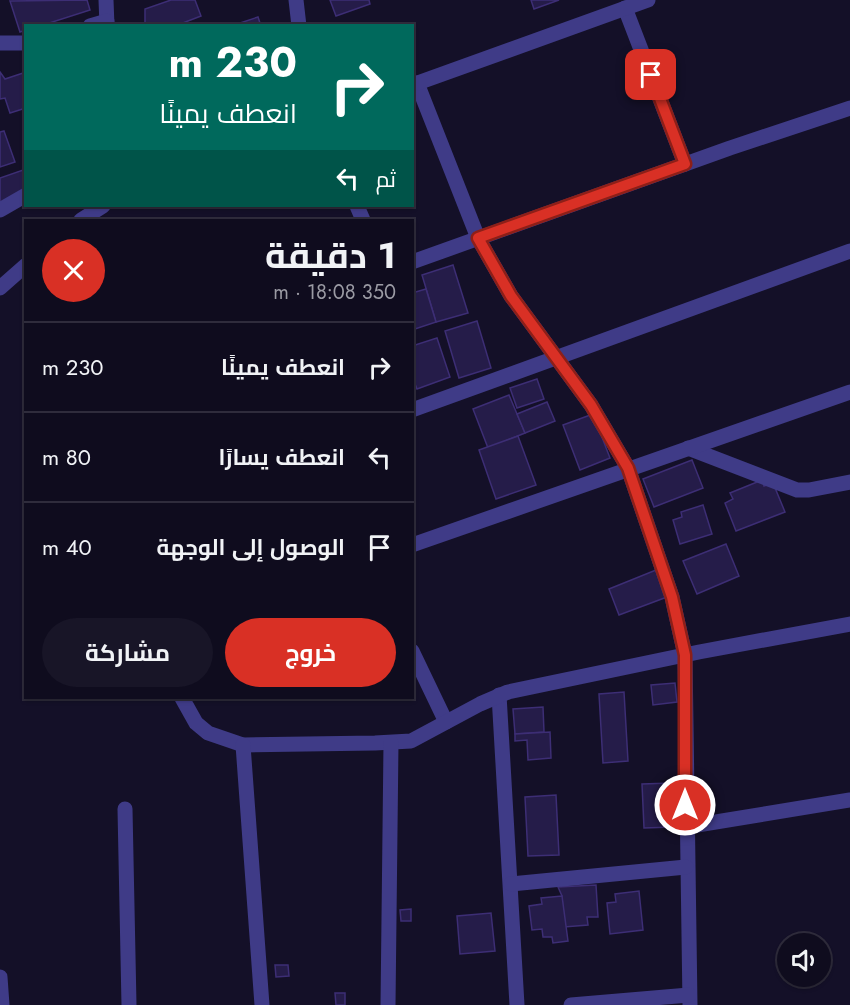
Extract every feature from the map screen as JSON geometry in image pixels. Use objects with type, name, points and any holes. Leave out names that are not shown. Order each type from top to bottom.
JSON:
[{"type":"street","points":[[106,0],[107,23]]},
{"type":"street","points":[[297,0],[299,24]]},
{"type":"street","points":[[571,1005],[689,1000],[685,827],[685,655],[672,597],[628,468],[591,405],[511,296],[478,238],[415,84],[648,0]]},
{"type":"street","points":[[625,8],[685,164]]},
{"type":"street","points":[[0,43],[24,43]]},
{"type":"street","points":[[414,261],[685,164],[850,108]]},
{"type":"street","points":[[0,210],[24,196]]},
{"type":"street","points":[[83,219],[101,207]]},
{"type":"street","points":[[414,409],[850,251]]},
{"type":"street","points":[[0,288],[24,267]]},
{"type":"street","points":[[414,544],[850,392]]},
{"type":"street","points":[[688,448],[797,490],[850,482]]},
{"type":"street","points":[[183,699],[196,723],[208,733],[243,745],[411,741],[499,695],[685,655],[850,624]]},
{"type":"street","points":[[414,655],[446,722]]},
{"type":"street","points":[[499,695],[517,1005]]},
{"type":"street","points":[[388,1005],[391,743]]},
{"type":"street","points":[[243,745],[262,1005]]},
{"type":"street","points":[[685,827],[850,801]]},
{"type":"street","points":[[125,809],[129,1005]]},
{"type":"street","points":[[511,884],[686,867]]},
{"type":"street","points":[[0,977],[2,1005]]},
{"type":"building","points":[[87,0],[90,10],[46,24],[24,24],[24,31],[20,32],[10,1]]},
{"type":"building","points":[[171,0],[195,0],[201,16],[180,24],[145,24],[145,9]]},
{"type":"building","points":[[330,0],[369,0],[370,4],[336,16]]},
{"type":"building","points":[[531,0],[559,0],[534,9]]},
{"type":"building","points":[[258,17],[260,24],[237,24]]},
{"type":"building","points":[[0,72],[5,79],[24,73],[24,109],[10,113],[5,98],[0,99]]},
{"type":"building","points":[[4,131],[15,162],[0,167],[0,132]]},
{"type":"building","points":[[24,170],[24,197],[0,205],[0,178]]},
{"type":"building","points":[[453,265],[468,313],[436,322],[422,275]]},
{"type":"building","points":[[426,289],[436,322],[414,329],[414,292]]},
{"type":"building","points":[[477,321],[491,368],[459,378],[445,331]]},
{"type":"building","points":[[437,338],[450,377],[417,389],[414,381],[414,345]]},
{"type":"building","points":[[537,379],[544,399],[517,408],[510,388]]},
{"type":"building","points":[[509,395],[525,433],[488,448],[473,409]]},
{"type":"building","points":[[547,402],[555,421],[525,433],[517,414]]},
{"type":"building","points":[[593,414],[610,458],[580,470],[563,425]]},
{"type":"building","points":[[518,436],[536,485],[496,499],[479,450]]},
{"type":"building","points":[[692,460],[703,488],[654,507],[643,479]]},
{"type":"building","points":[[762,480],[764,486],[773,483],[785,512],[736,531],[725,503],[733,499],[730,493]]},
{"type":"building","points":[[703,505],[712,534],[680,544],[673,520],[682,517],[681,512]]},
{"type":"building","points":[[726,544],[739,576],[697,594],[683,561]]},
{"type":"building","points":[[656,570],[667,597],[619,615],[609,589]]},
{"type":"building","points":[[675,683],[677,702],[653,705],[651,685]]},
{"type":"building","points":[[624,692],[628,761],[603,763],[599,694]]},
{"type":"building","points":[[543,707],[544,732],[515,734],[513,709]]},
{"type":"building","points":[[550,732],[551,758],[528,760],[527,740],[515,741],[515,734]]},
{"type":"building","points":[[671,783],[673,827],[644,828],[642,784]]},
{"type":"building","points":[[556,795],[559,855],[528,856],[525,797]]},
{"type":"building","points":[[596,885],[598,917],[587,917],[588,925],[564,927],[562,896],[558,887]]},
{"type":"building","points":[[639,891],[643,930],[610,934],[607,903],[616,902],[615,894]]},
{"type":"building","points":[[562,896],[568,941],[553,943],[552,937],[543,937],[542,929],[532,930],[529,906],[542,904],[541,898]]},
{"type":"building","points":[[411,909],[411,921],[401,921],[400,910]]},
{"type":"building","points":[[491,913],[495,951],[460,954],[457,916]]},
{"type":"building","points":[[275,965],[288,965],[289,976],[276,977]]},
{"type":"building","points":[[335,993],[345,993],[345,1005],[336,1005]]},
{"type":"route","points":[[651,75],[685,164],[478,238],[511,296],[591,405],[628,468],[672,597],[685,655],[685,805]]}]
